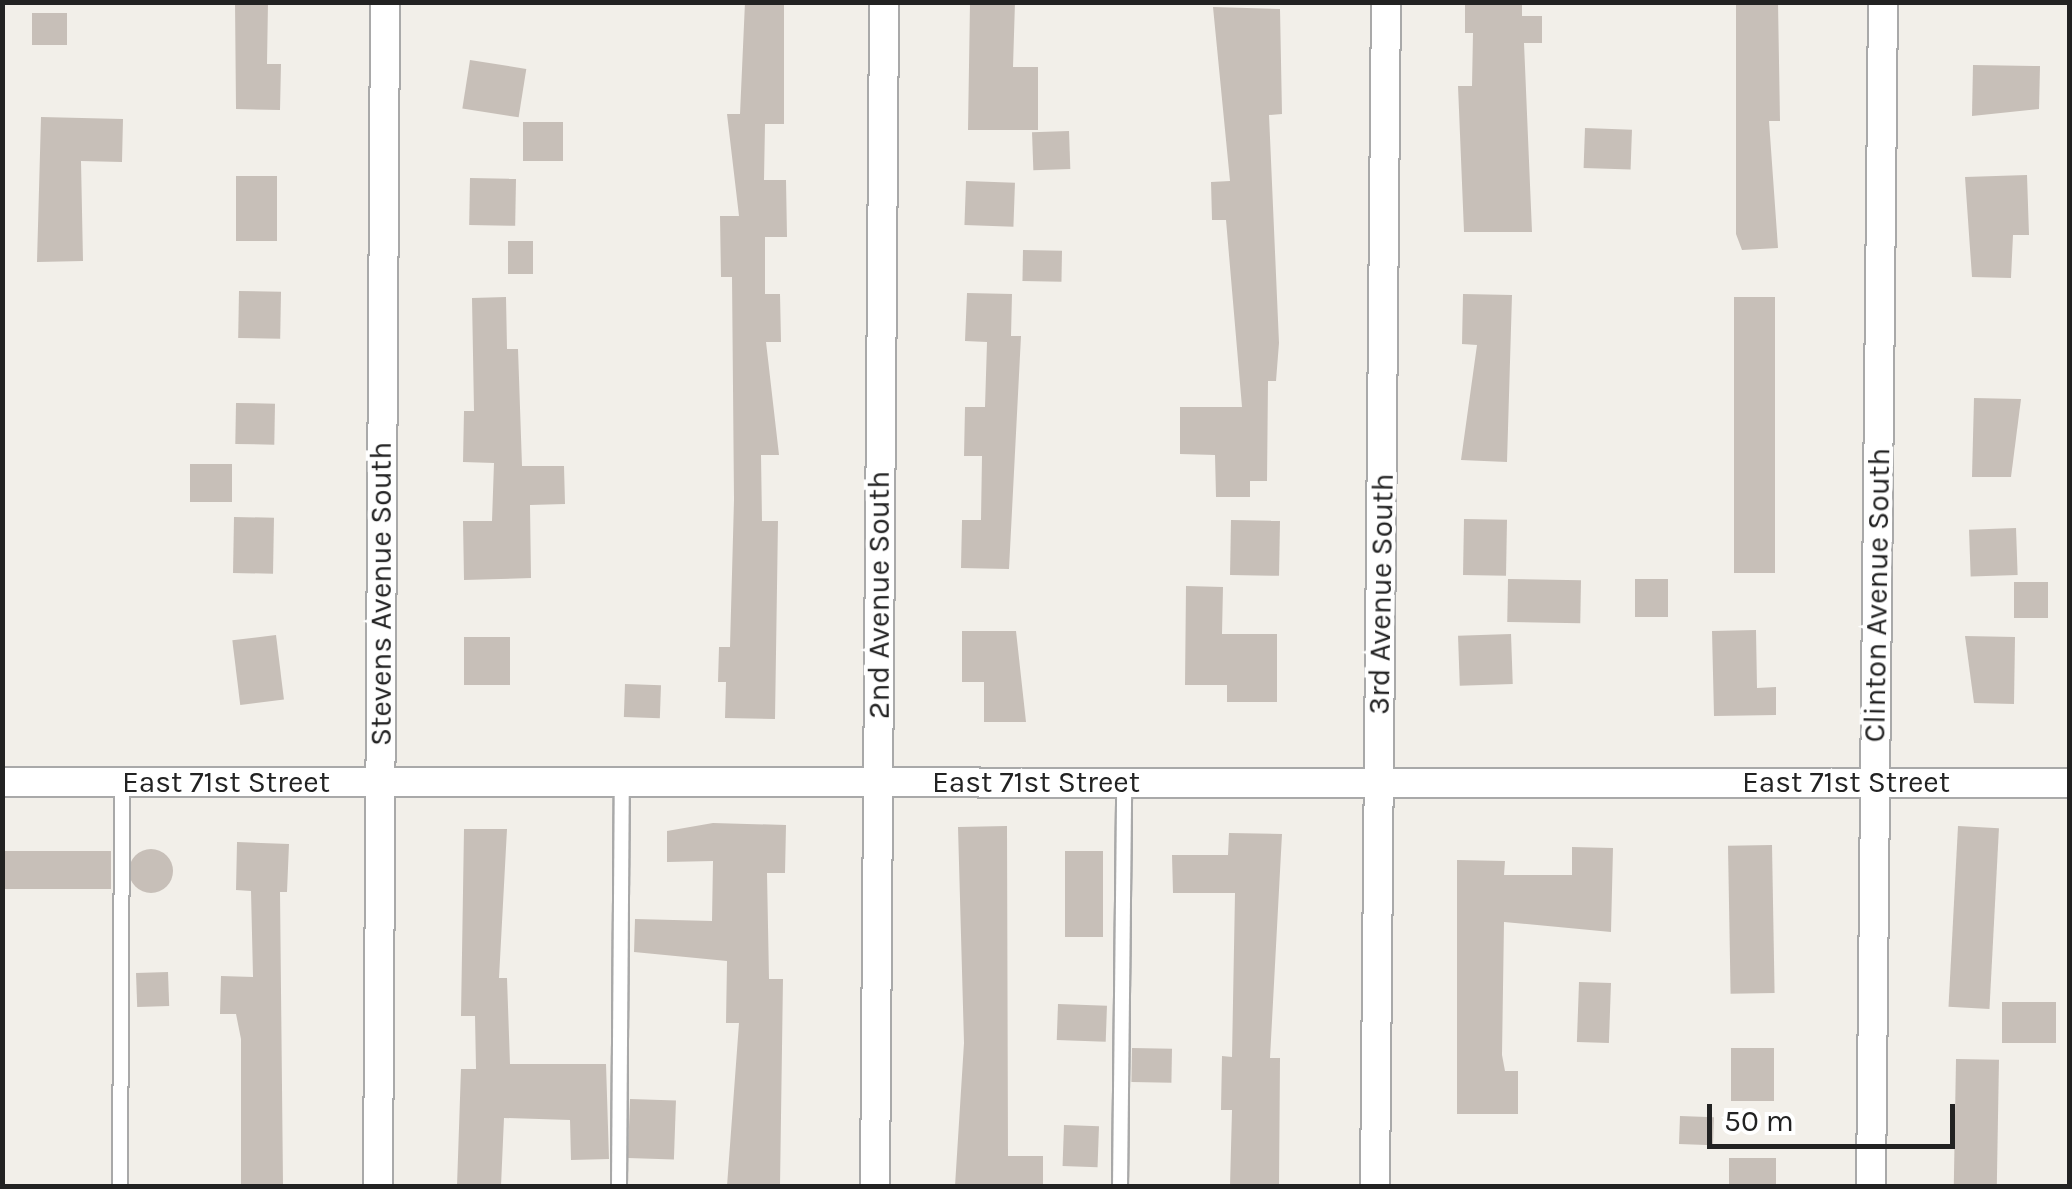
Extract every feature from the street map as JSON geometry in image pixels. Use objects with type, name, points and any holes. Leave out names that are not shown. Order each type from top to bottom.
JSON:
[{"type":"street","name":"Stevens Avenue South","points":[[378,1186],[385,2]]},
{"type":"street","name":"2nd Avenue South","points":[[874,1186],[884,2]]},
{"type":"street","name":"3rd Avenue South","points":[[1375,1186],[1386,2]]},
{"type":"street","name":"Clinton Avenue South","points":[[1870,1186],[1883,2]]},
{"type":"street","name":"East 71st Street","points":[[2,782],[2070,783]]},
{"type":"lane","points":[[120,1186],[122,782]]},
{"type":"lane","points":[[619,1186],[622,782]]},
{"type":"lane","points":[[1120,1186],[1124,782]]},
{"type":"building","points":[[235,2],[268,2],[267,64],[281,64],[280,110],[236,109]]},
{"type":"building","points":[[745,2],[784,2],[784,124],[765,124],[764,180],[786,180],[787,237],[765,237],[765,294],[780,294],[781,342],[766,342],[779,455],[761,455],[762,521],[778,521],[775,719],[725,718],[726,682],[718,682],[719,647],[730,647],[734,500],[732,277],[721,277],[720,216],[739,216],[727,114],[740,114]]},
{"type":"building","points":[[970,2],[1015,2],[1013,67],[1038,67],[1038,130],[968,130]]},
{"type":"building","points":[[1465,2],[1522,2],[1522,16],[1542,16],[1542,43],[1524,43],[1532,232],[1464,232],[1458,86],[1472,86],[1473,33],[1465,33]]},
{"type":"building","points":[[1736,2],[1778,2],[1780,121],[1769,121],[1778,248],[1742,250],[1736,234]]},
{"type":"building","points":[[1213,7],[1280,9],[1282,114],[1269,115],[1279,343],[1276,381],[1268,381],[1267,481],[1250,481],[1250,497],[1216,497],[1215,455],[1180,454],[1180,407],[1242,407],[1226,220],[1212,220],[1211,182],[1230,181]]},
{"type":"building","points":[[32,13],[67,13],[67,45],[32,45]]},
{"type":"building","points":[[470,60],[526,69],[519,117],[462,108]]},
{"type":"building","points":[[1973,65],[2040,66],[2039,109],[1972,116]]},
{"type":"building","points":[[41,117],[123,119],[122,162],[81,161],[83,261],[37,262]]},
{"type":"building","points":[[523,122],[563,122],[563,161],[523,161]]},
{"type":"building","points":[[1585,128],[1632,130],[1631,170],[1584,168]]},
{"type":"building","points":[[1069,131],[1070,169],[1033,170],[1032,132]]},
{"type":"building","points":[[2027,175],[2029,235],[2013,235],[2011,278],[1972,277],[1965,177]]},
{"type":"building","points":[[236,176],[277,176],[277,241],[236,241]]},
{"type":"building","points":[[470,178],[516,179],[515,226],[469,225]]},
{"type":"building","points":[[966,181],[1015,183],[1013,227],[964,225]]},
{"type":"building","points":[[508,241],[533,241],[533,274],[508,274]]},
{"type":"building","points":[[1023,250],[1062,251],[1061,282],[1022,281]]},
{"type":"building","points":[[239,291],[281,292],[280,339],[238,338]]},
{"type":"building","points":[[967,293],[1012,294],[1011,336],[1021,336],[1009,569],[961,568],[962,520],[981,520],[982,456],[964,456],[965,407],[985,407],[987,342],[965,341]]},
{"type":"building","points":[[1463,294],[1512,295],[1507,462],[1461,460],[1477,345],[1462,344]]},
{"type":"building","points":[[506,297],[507,349],[518,349],[522,466],[564,466],[565,504],[530,505],[531,578],[464,580],[463,521],[492,521],[494,463],[463,462],[464,411],[474,411],[472,298]]},
{"type":"building","points":[[1734,297],[1775,297],[1775,573],[1734,573]]},
{"type":"building","points":[[1974,398],[2021,399],[2011,477],[1972,477]]},
{"type":"building","points":[[236,403],[275,404],[274,445],[235,444]]},
{"type":"building","points":[[190,464],[232,464],[232,502],[190,502]]},
{"type":"building","points":[[234,517],[274,518],[273,574],[233,573]]},
{"type":"building","points":[[1464,519],[1507,520],[1506,576],[1463,575]]},
{"type":"building","points":[[1231,520],[1280,521],[1279,576],[1230,575]]},
{"type":"building","points":[[2016,528],[2018,575],[1971,577],[1969,530]]},
{"type":"building","points":[[1508,579],[1581,580],[1580,623],[1507,622]]},
{"type":"building","points":[[1635,579],[1668,579],[1668,617],[1635,617]]},
{"type":"building","points":[[2014,582],[2048,582],[2048,618],[2014,618]]},
{"type":"building","points":[[1186,586],[1223,587],[1222,634],[1277,634],[1277,702],[1227,702],[1227,685],[1185,685]]},
{"type":"building","points":[[1756,630],[1757,688],[1776,687],[1776,715],[1714,716],[1712,631]]},
{"type":"building","points":[[962,631],[1016,631],[1026,722],[984,722],[984,682],[962,682]]},
{"type":"building","points":[[1511,634],[1513,684],[1460,686],[1458,636]]},
{"type":"building","points":[[276,635],[284,700],[240,705],[232,640]]},
{"type":"building","points":[[1965,636],[2015,637],[2014,704],[1974,703]]},
{"type":"building","points":[[464,637],[510,637],[510,685],[464,685]]},
{"type":"building","points":[[625,684],[661,685],[660,718],[624,717]]},
{"type":"building","points":[[713,823],[786,825],[785,873],[767,873],[769,979],[783,979],[780,1186],[727,1186],[739,1023],[726,1023],[727,961],[634,952],[635,919],[712,921],[713,861],[667,862],[667,831]]},
{"type":"building","points":[[1007,826],[1008,1156],[1043,1156],[1043,1186],[955,1186],[964,1043],[958,827]]},
{"type":"building","points":[[1958,826],[1999,828],[1989,1009],[1949,1007]]},
{"type":"building","points":[[464,829],[507,829],[499,978],[507,978],[510,1064],[606,1064],[609,1159],[571,1160],[570,1120],[504,1118],[501,1186],[457,1186],[461,1069],[476,1069],[475,1016],[461,1016]]},
{"type":"building","points":[[1229,833],[1282,834],[1270,1058],[1280,1058],[1279,1186],[1230,1186],[1232,1110],[1221,1110],[1222,1056],[1232,1057],[1235,893],[1173,893],[1172,855],[1228,855]]},
{"type":"building","points":[[237,842],[289,844],[287,892],[280,892],[283,1184],[241,1184],[241,1039],[236,1014],[220,1014],[221,976],[253,977],[251,891],[236,890]]},
{"type":"building","points":[[1772,845],[1775,993],[1731,994],[1728,846]]},
{"type":"building","points":[[1572,847],[1613,848],[1611,932],[1504,922],[1502,1055],[1505,1071],[1518,1071],[1518,1114],[1457,1114],[1457,860],[1505,861],[1504,875],[1572,875]]},
{"type":"building","points":[[151,849],[167,855],[173,871],[167,887],[151,893],[135,887],[129,871],[135,855]]},
{"type":"building","points":[[2,851],[111,851],[111,889],[2,889]]},
{"type":"building","points":[[1065,851],[1103,851],[1103,937],[1065,937]]},
{"type":"building","points":[[168,972],[169,1006],[137,1007],[136,973]]},
{"type":"building","points":[[1579,982],[1611,983],[1609,1043],[1577,1042]]},
{"type":"building","points":[[2002,1002],[2056,1002],[2056,1043],[2002,1043]]},
{"type":"building","points":[[1058,1004],[1107,1006],[1106,1042],[1057,1040]]},
{"type":"building","points":[[1132,1048],[1172,1049],[1171,1083],[1131,1082]]},
{"type":"building","points":[[1731,1048],[1774,1048],[1774,1101],[1731,1101]]},
{"type":"building","points":[[1956,1059],[1999,1060],[1997,1186],[1954,1186]]},
{"type":"building","points":[[630,1099],[676,1101],[674,1160],[628,1158]]},
{"type":"building","points":[[1680,1116],[1714,1117],[1713,1145],[1679,1144]]},
{"type":"building","points":[[1064,1125],[1099,1126],[1098,1167],[1063,1166]]},
{"type":"building","points":[[1729,1158],[1776,1158],[1776,1186],[1729,1186]]}]
